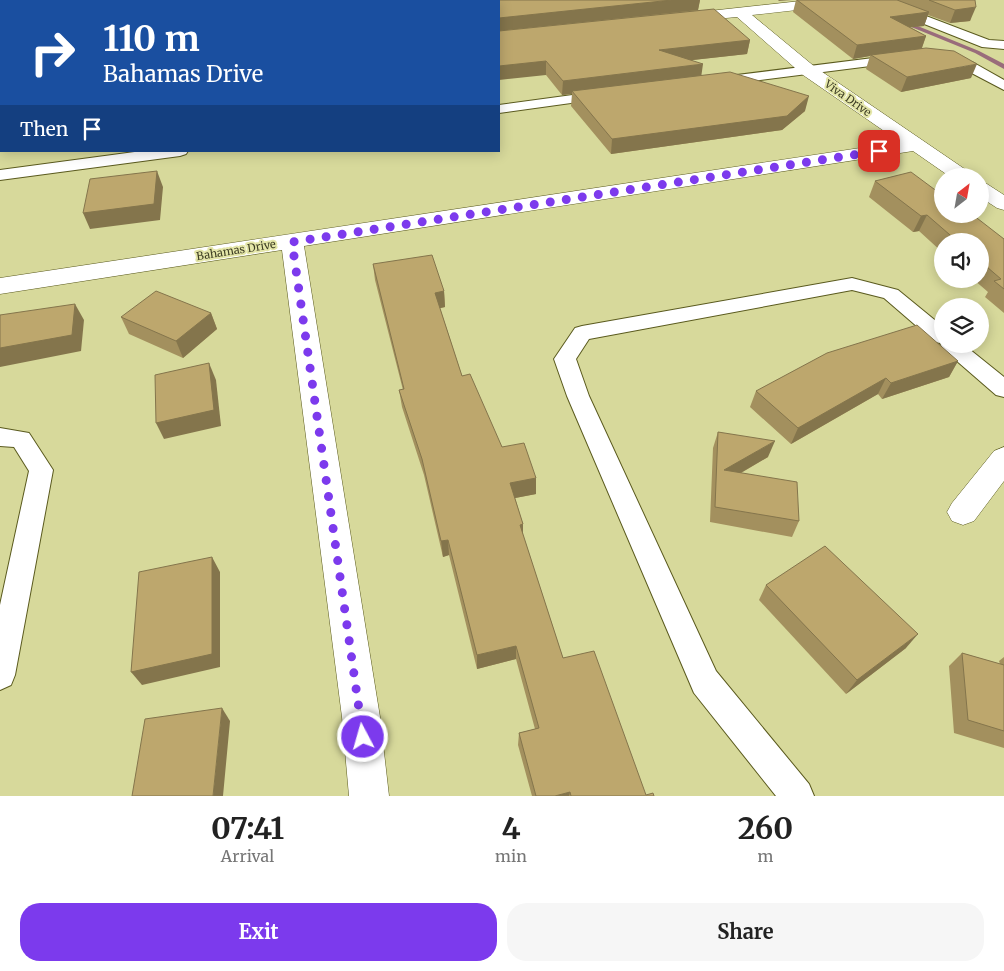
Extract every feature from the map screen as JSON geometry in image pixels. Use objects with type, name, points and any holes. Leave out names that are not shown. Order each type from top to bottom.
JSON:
[{"type":"street","points":[[672,19],[850,0]]},
{"type":"street","name":"Viva Drive","points":[[739,11],[808,71],[950,168]]},
{"type":"street","name":"Bahamas Drive","points":[[0,286],[917,145]]},
{"type":"street","points":[[989,194],[1004,204]]},
{"type":"street","points":[[292,242],[361,717],[369,796]]},
{"type":"street","points":[[964,512],[1004,459]]},
{"type":"lane","points":[[873,0],[987,44],[1004,45]]},
{"type":"lane","points":[[704,83],[911,57]]},
{"type":"lane","points":[[929,57],[954,60],[1004,86]]},
{"type":"lane","points":[[500,109],[618,93]]},
{"type":"lane","points":[[0,175],[172,152]]},
{"type":"lane","points":[[797,796],[705,682],[578,396],[566,359],[582,333],[852,284],[891,294],[934,330]]},
{"type":"lane","points":[[961,353],[1004,388]]},
{"type":"lane","points":[[0,436],[21,439],[41,470],[0,675]]},
{"type":"building","points":[[500,0],[672,0],[500,18]]},
{"type":"building","points":[[797,0],[897,0],[929,12],[890,17],[926,36],[857,45]]},
{"type":"building","points":[[929,0],[975,0],[976,7],[955,10]]},
{"type":"building","points":[[714,9],[750,40],[659,50],[703,64],[563,81],[546,61],[500,66],[500,31]]},
{"type":"building","points":[[926,48],[954,51],[977,64],[907,77],[871,55]]},
{"type":"building","points":[[730,72],[809,96],[787,116],[612,139],[572,91]]},
{"type":"building","points":[[157,171],[154,204],[83,213],[90,179]]},
{"type":"building","points":[[911,172],[934,189],[934,221],[927,215],[921,216],[875,181]]},
{"type":"building","points":[[936,223],[983,223],[1004,239],[1004,289],[994,281],[1001,279],[989,269],[989,233],[948,233]]},
{"type":"building","points":[[432,255],[444,291],[435,293],[462,376],[470,374],[502,447],[524,443],[536,478],[510,483],[523,524],[520,525],[563,658],[594,651],[646,795],[653,793],[654,796],[571,796],[570,792],[555,796],[536,796],[519,733],[539,728],[516,646],[477,655],[448,540],[441,541],[422,459],[399,390],[404,389],[373,264]]},
{"type":"building","points":[[156,291],[211,313],[176,341],[121,317]]},
{"type":"building","points":[[75,304],[72,335],[0,348],[0,315]]},
{"type":"building","points":[[917,325],[934,340],[934,353],[949,353],[958,361],[891,383],[886,378],[798,428],[756,391],[827,353]]},
{"type":"building","points":[[209,363],[214,410],[156,423],[155,375]]},
{"type":"building","points":[[718,432],[775,441],[724,470],[797,482],[799,521],[715,507]]},
{"type":"building","points":[[825,546],[918,634],[857,680],[766,585]]},
{"type":"building","points":[[212,557],[212,654],[131,672],[139,572]]},
{"type":"building","points":[[962,653],[1004,665],[1004,731],[968,720]]},
{"type":"building","points":[[222,708],[213,796],[132,796],[145,719]]},
{"type":"waterway","points":[[901,21],[977,52],[1004,67]]},
{"type":"route","points":[[363,737],[292,242],[634,187],[879,151]]}]
